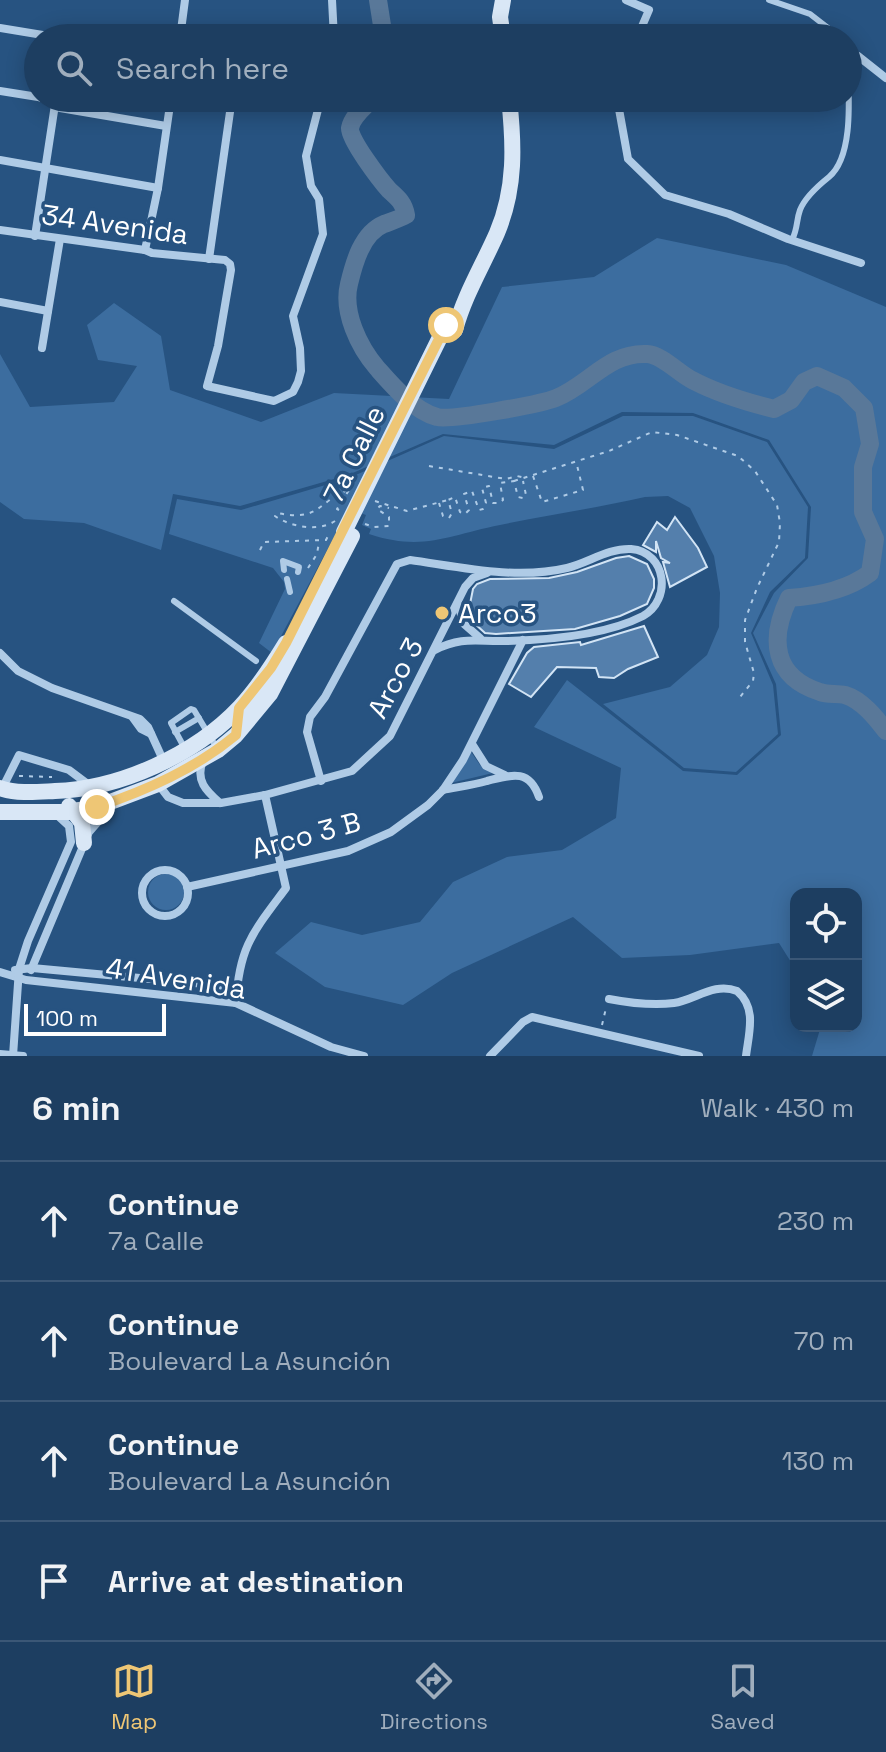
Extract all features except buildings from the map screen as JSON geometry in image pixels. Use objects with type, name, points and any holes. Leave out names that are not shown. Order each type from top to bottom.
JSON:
[{"type":"main road","points":[[501,24],[503,0]]},
{"type":"main road","name":"7a Calle","points":[[25,792],[93,788],[132,776],[209,733],[239,708],[271,668],[460,312],[498,229],[509,189],[515,146],[511,112]]},
{"type":"main road","points":[[0,813],[76,812],[118,800],[164,781],[212,754],[236,735],[279,679],[344,529]]},
{"type":"main road","points":[[236,735],[239,708]]},
{"type":"main road","points":[[1,788],[58,800],[76,812],[82,823],[84,843]]},
{"type":"street","points":[[182,24],[185,0]]},
{"type":"street","points":[[332,0],[333,24]]},
{"type":"street","points":[[626,0],[649,10],[643,24]]},
{"type":"street","points":[[0,28],[24,32]]},
{"type":"street","points":[[862,59],[886,78]]},
{"type":"street","points":[[0,91],[24,95]]},
{"type":"street","points":[[35,236],[54,112]]},
{"type":"street","points":[[84,112],[166,126]]},
{"type":"street","points":[[145,250],[158,188],[168,112]]},
{"type":"street","points":[[209,259],[230,112]]},
{"type":"street","name":"34 Avenida","points":[[0,230],[152,253],[225,260],[231,270],[218,346],[207,386],[274,401],[286,397],[293,392],[301,371],[293,316],[323,234],[319,199],[311,186],[306,156],[317,112]]},
{"type":"street","points":[[620,112],[628,159],[665,195],[729,214],[792,240],[861,263]]},
{"type":"street","points":[[0,160],[158,188]]},
{"type":"street","points":[[42,348],[60,239]]},
{"type":"street","points":[[0,302],[48,311]]},
{"type":"street","points":[[321,781],[307,732],[310,717],[325,697],[397,564],[410,560],[492,572],[568,568],[607,553],[630,549],[639,550],[656,562],[661,573],[662,592],[654,608],[642,616],[578,636],[457,640],[435,650]]},
{"type":"street","points":[[453,566],[462,575],[465,587]]},
{"type":"street","points":[[465,587],[473,578],[492,572]]},
{"type":"street","name":"Arco 3","points":[[164,781],[168,797],[183,803],[221,803],[265,795],[352,771],[390,736],[465,587]]},
{"type":"street","points":[[458,605],[464,624],[472,634],[484,640]]},
{"type":"street","name":"Arco 3 B","points":[[187,887],[348,851],[375,841],[428,805],[443,790],[472,744],[523,640]]},
{"type":"street","points":[[0,653],[18,671],[41,683],[133,718],[151,734],[163,760],[164,781]]},
{"type":"street","points":[[472,744],[486,766],[505,775]]},
{"type":"street","points":[[212,754],[200,768],[201,780],[204,788],[221,803]]},
{"type":"street","points":[[1,788],[19,755],[69,770],[93,788]]},
{"type":"street","points":[[443,790],[505,775],[522,776],[536,787],[539,797]]},
{"type":"street","points":[[236,1003],[246,945],[258,923],[286,888],[265,795]]},
{"type":"street","points":[[21,976],[32,968],[84,843],[102,815],[118,800]]},
{"type":"street","points":[[13,1056],[17,991],[28,941],[71,842],[69,826],[54,813]]},
{"type":"street","points":[[158,871],[173,871],[187,887],[186,903],[176,914],[161,916],[153,913],[144,901],[143,886],[158,871]]},
{"type":"street","name":"41 Avenida","points":[[32,968],[237,987]]},
{"type":"street","name":"41 Avenida","points":[[4,972],[236,1003],[330,1052],[364,1056]]},
{"type":"street","points":[[609,999],[637,1004],[674,1003],[718,989],[737,991],[747,1001],[751,1011],[746,1056]]},
{"type":"street","points":[[490,1056],[532,1017],[699,1056]]},
{"type":"street","points":[[0,1054],[23,1056]]},
{"type":"lane","points":[[769,0],[810,14],[823,24]]},
{"type":"lane","points":[[792,240],[798,229],[799,211],[839,162],[849,112]]},
{"type":"lane","points":[[284,570],[283,561],[299,569]]},
{"type":"lane","points":[[287,579],[290,592]]},
{"type":"lane","points":[[174,601],[256,661]]},
{"type":"lane","points":[[185,749],[171,725],[172,721],[191,709],[209,733],[212,754]]},
{"type":"lane","points":[[175,732],[199,718]]},
{"type":"path","points":[[374,501],[407,511],[500,483],[525,479],[609,451],[652,432],[677,435],[738,456],[755,471],[777,505],[780,523],[779,542],[745,620],[745,642],[754,673],[753,681],[740,697]]},
{"type":"path","points":[[533,476],[542,502],[584,490],[575,460]]},
{"type":"path","points":[[429,466],[506,479],[517,476],[525,479]]},
{"type":"path","points":[[514,481],[518,497],[523,498],[526,495],[525,479]]},
{"type":"path","points":[[489,486],[493,503],[499,503],[503,500],[500,483]]},
{"type":"path","points":[[472,491],[476,506],[479,510],[483,509],[486,507],[482,488]]},
{"type":"path","points":[[350,489],[337,509],[341,510],[344,529],[316,528],[275,516],[277,513],[301,515],[316,512],[350,489]]},
{"type":"path","points":[[455,497],[460,512],[465,514],[469,510],[464,494]]},
{"type":"path","points":[[439,503],[443,516],[449,518],[452,513],[448,500]]},
{"type":"path","points":[[365,524],[389,526],[389,517],[377,509],[380,506],[392,507]]},
{"type":"path","points":[[260,550],[264,542],[326,540],[344,529]]},
{"type":"path","points":[[299,569],[313,564],[320,547],[319,540]]},
{"type":"path","points":[[17,776],[52,777]]},
{"type":"path","points":[[601,1031],[609,999]]},
{"type":"shaded area","points":[[657,238],[786,265],[886,307],[886,1056],[812,1056],[819,1032],[862,1032],[862,888],[790,888],[790,960],[779,943],[690,955],[622,958],[573,917],[452,973],[403,1005],[325,987],[275,953],[311,922],[362,935],[420,922],[453,882],[507,857],[562,850],[616,818],[621,768],[534,727],[567,680],[683,771],[737,775],[781,735],[776,684],[753,633],[774,593],[808,558],[811,507],[769,440],[693,413],[622,412],[554,445],[443,434],[348,475],[240,506],[173,494],[161,550],[84,523],[24,519],[0,502],[0,354],[30,407],[114,402],[137,366],[98,360],[87,325],[114,303],[161,336],[170,390],[261,422],[334,393],[449,399],[502,287],[594,277]]},
{"type":"shaded area","points":[[623,416],[693,416],[767,442],[808,507],[805,558],[770,592],[751,633],[773,685],[778,734],[736,772],[684,768],[603,704],[670,687],[707,655],[719,627],[720,593],[714,556],[690,508],[668,496],[645,497],[421,542],[405,542],[369,534],[371,529],[362,525],[366,515],[349,509],[272,653],[259,643],[285,589],[284,582],[273,568],[169,534],[177,499],[241,510],[349,478],[444,436],[554,449]]},
{"type":"shaded area","points":[[471,752],[480,765],[497,772],[451,783]]},
{"type":"shaded area","points":[[166,874],[179,879],[184,892],[179,905],[166,910],[153,905],[148,892],[153,879]]},
{"type":"waterway","points":[[378,0],[382,24]]},
{"type":"waterway","points":[[360,112],[353,119],[351,133],[359,150],[398,198],[406,215],[376,228],[365,241],[356,258],[347,295],[350,317],[358,340],[370,360],[412,403],[428,414],[459,417],[547,401],[568,392],[621,358],[647,354],[713,390],[774,409],[791,400],[804,382],[817,376],[844,388],[864,408],[870,444],[863,467],[863,512],[875,539],[870,573],[832,591],[789,598],[779,628],[778,642],[779,655],[793,677],[820,692],[851,697],[868,710],[886,731]]},
{"type":"place","name":"Arco3","points":[[442,613]]},
{"type":"route","points":[[97,807],[169,779],[218,750],[236,735],[239,708],[271,668],[286,643],[446,325]]}]
